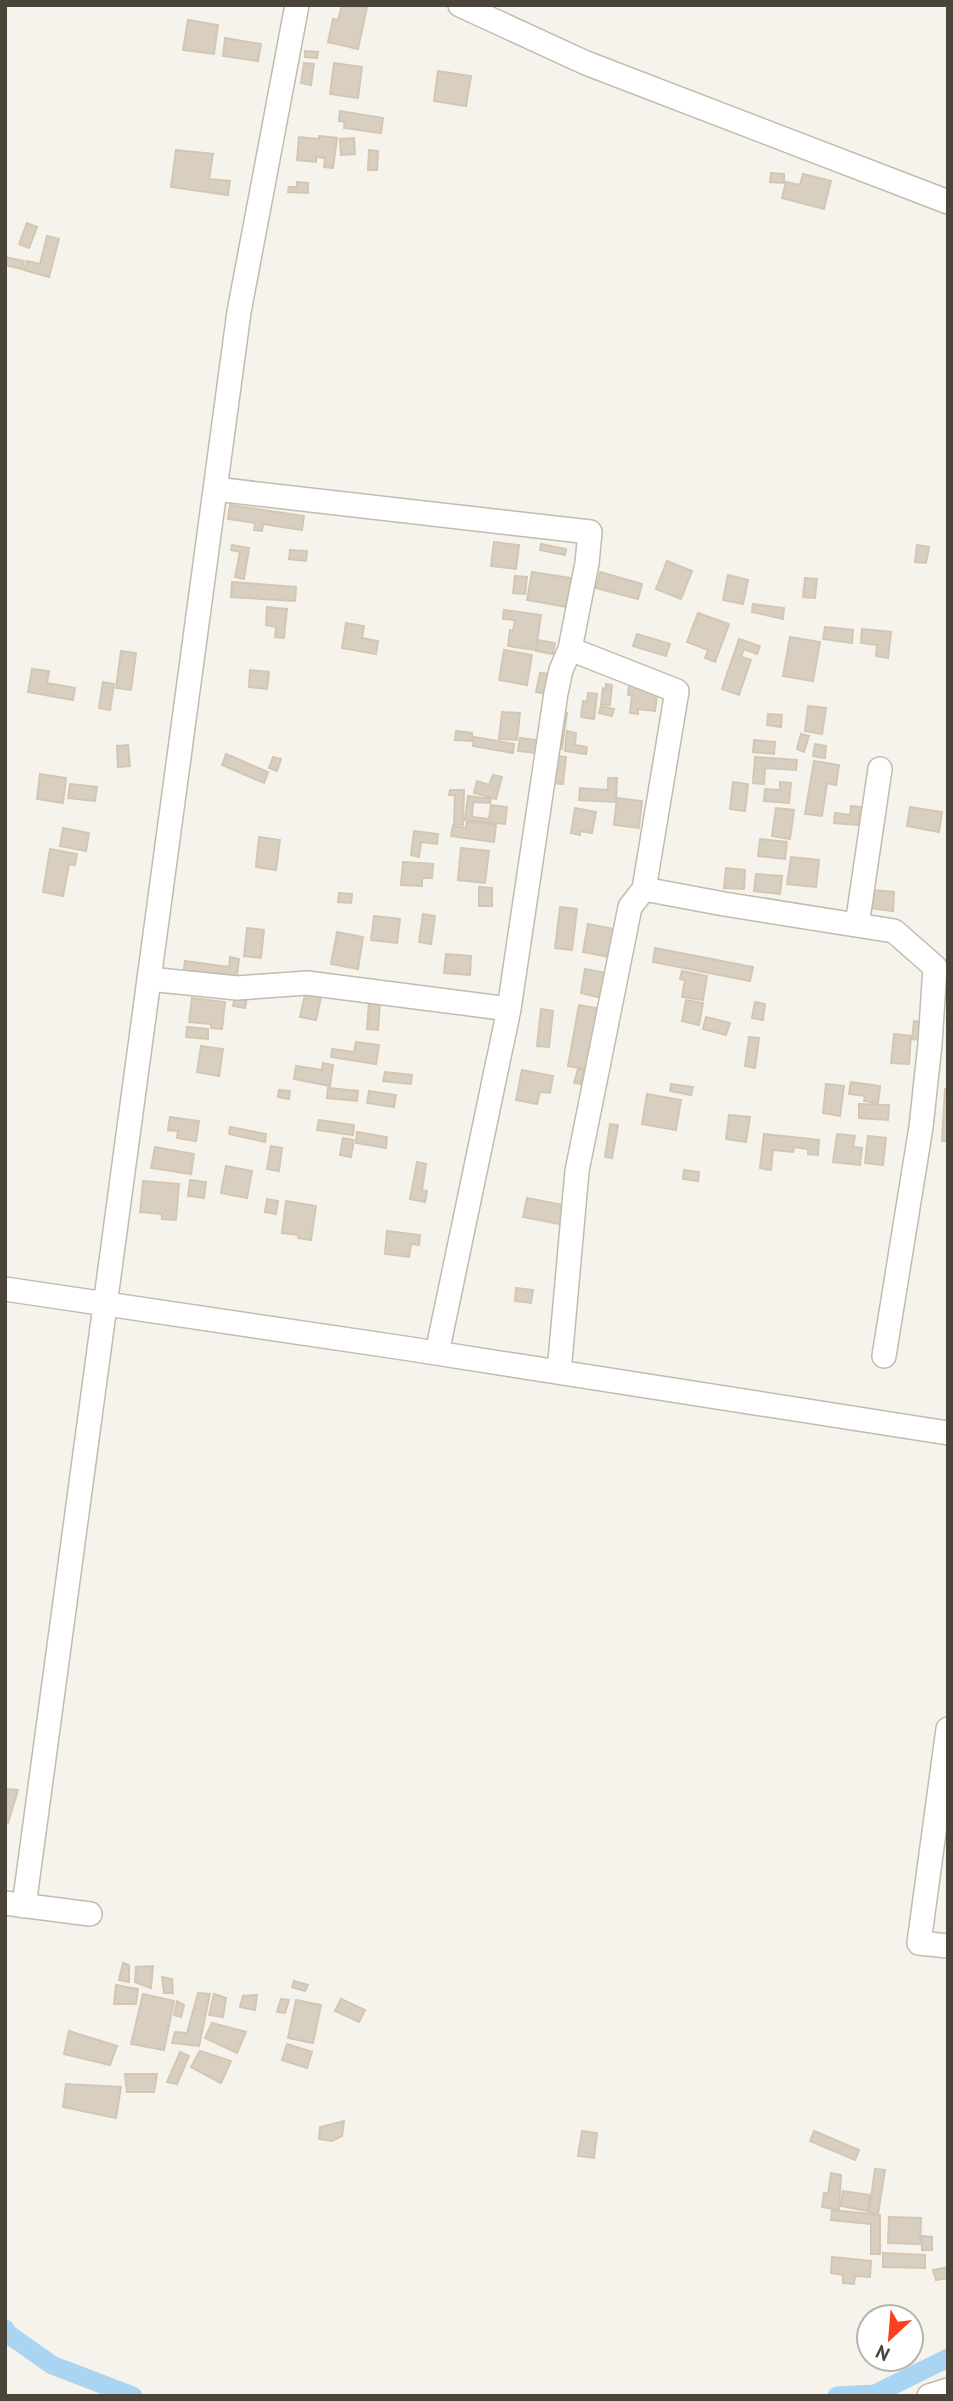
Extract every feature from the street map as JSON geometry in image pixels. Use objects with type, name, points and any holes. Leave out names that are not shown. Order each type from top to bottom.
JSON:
[{"type":"street","points":[[90,1914],[15,1904],[105,1304],[239,312],[297,5]]},
{"type":"street","points":[[460,5],[586,63],[948,202]]},
{"type":"street","points":[[215,489],[590,532],[587,563],[570,649],[561,670],[556,693],[509,1009],[437,1353]]},
{"type":"street","points":[[559,1372],[577,1171],[630,907],[644,889],[677,691],[570,649]]},
{"type":"street","points":[[857,925],[880,769]]},
{"type":"street","points":[[644,889],[894,931],[935,967],[921,1127],[884,1356]]},
{"type":"street","points":[[149,979],[237,988],[307,983],[509,1009]]},
{"type":"street","points":[[5,1289],[948,1433]]},
{"type":"street","points":[[948,1729],[919,1943],[948,1946]]},
{"type":"street","points":[[929,2396],[948,2390]]},
{"type":"building","points":[[342,5],[367,7],[358,49],[328,42],[333,19],[338,20]]},
{"type":"building","points":[[188,20],[218,25],[214,54],[183,50]]},
{"type":"building","points":[[225,38],[261,44],[258,61],[223,56]]},
{"type":"building","points":[[305,51],[318,52],[317,58],[305,57]]},
{"type":"building","points":[[304,63],[314,64],[311,85],[301,83]]},
{"type":"building","points":[[334,63],[362,67],[358,98],[330,94]]},
{"type":"building","points":[[438,71],[471,76],[466,106],[434,101]]},
{"type":"building","points":[[340,111],[383,118],[381,133],[344,128],[345,122],[339,121]]},
{"type":"building","points":[[319,136],[337,138],[333,168],[324,167],[325,158],[316,157],[316,162],[297,160],[299,137],[319,139]]},
{"type":"building","points":[[354,138],[355,154],[341,155],[340,139]]},
{"type":"building","points":[[176,150],[213,154],[209,179],[230,181],[228,195],[171,187]]},
{"type":"building","points":[[369,150],[378,151],[377,170],[368,170]]},
{"type":"building","points":[[771,173],[784,174],[784,183],[770,182]]},
{"type":"building","points":[[803,174],[831,181],[824,209],[782,198],[786,182],[800,185]]},
{"type":"building","points":[[297,182],[308,183],[308,193],[288,192],[289,187],[297,187]]},
{"type":"building","points":[[27,223],[37,227],[29,248],[19,244]]},
{"type":"building","points":[[47,236],[59,239],[49,277],[24,270],[27,261],[40,264]]},
{"type":"building","points":[[5,257],[24,261],[22,269],[5,265]]},
{"type":"building","points":[[230,505],[304,516],[302,530],[263,524],[262,531],[254,530],[255,523],[228,519]]},
{"type":"building","points":[[494,542],[519,545],[516,569],[491,566]]},
{"type":"building","points":[[541,544],[566,549],[565,555],[540,550]]},
{"type":"building","points":[[232,545],[249,548],[244,579],[235,577],[240,552],[231,550]]},
{"type":"building","points":[[917,545],[929,547],[926,563],[915,562]]},
{"type":"building","points":[[290,550],[307,551],[306,561],[289,559]]},
{"type":"building","points":[[667,561],[692,571],[681,599],[656,589]]},
{"type":"building","points":[[532,572],[571,578],[567,607],[527,600]]},
{"type":"building","points":[[600,572],[642,584],[638,599],[596,588]]},
{"type":"building","points":[[728,575],[748,580],[743,604],[723,600]]},
{"type":"building","points":[[515,576],[527,577],[525,594],[513,593]]},
{"type":"building","points":[[805,578],[817,579],[815,598],[803,597]]},
{"type":"building","points":[[232,582],[296,587],[295,601],[231,597]]},
{"type":"building","points":[[753,604],[784,608],[783,619],[752,612]]},
{"type":"building","points":[[267,607],[287,609],[284,638],[275,637],[276,627],[266,625]]},
{"type":"building","points":[[504,610],[541,615],[536,650],[508,646],[510,630],[513,631],[515,620],[503,619]]},
{"type":"building","points":[[698,613],[729,624],[715,662],[705,658],[708,650],[687,642]]},
{"type":"building","points":[[346,623],[364,626],[362,638],[378,641],[376,654],[342,648]]},
{"type":"building","points":[[825,627],[853,630],[852,643],[823,639]]},
{"type":"building","points":[[862,629],[891,632],[888,658],[876,656],[877,645],[861,643]]},
{"type":"building","points":[[637,634],[670,644],[666,656],[633,646]]},
{"type":"building","points":[[790,637],[820,642],[813,681],[783,676]]},
{"type":"building","points":[[739,639],[760,646],[757,654],[744,649],[741,657],[751,660],[739,695],[722,689]]},
{"type":"building","points":[[538,640],[555,643],[553,654],[536,651]]},
{"type":"building","points":[[504,650],[532,655],[527,685],[499,680]]},
{"type":"building","points":[[121,651],[136,653],[131,690],[116,688]]},
{"type":"building","points":[[32,669],[49,671],[47,683],[75,688],[73,700],[28,692]]},
{"type":"building","points":[[250,670],[269,672],[267,689],[249,687]]},
{"type":"building","points":[[540,673],[551,674],[547,694],[536,692]]},
{"type":"building","points":[[103,682],[114,684],[110,710],[99,708]]},
{"type":"building","points":[[606,684],[612,685],[610,705],[601,704]]},
{"type":"building","points":[[629,684],[658,688],[655,711],[638,709],[638,714],[630,713],[632,695],[628,695]]},
{"type":"building","points":[[588,693],[597,694],[594,719],[581,717],[583,701],[587,702]]},
{"type":"building","points":[[601,706],[614,709],[612,716],[599,713]]},
{"type":"building","points":[[808,706],[826,708],[822,734],[805,731]]},
{"type":"building","points":[[502,712],[520,713],[517,740],[499,739]]},
{"type":"building","points":[[558,712],[567,713],[562,749],[554,748]]},
{"type":"building","points":[[768,714],[782,715],[781,727],[767,725]]},
{"type":"building","points":[[456,731],[472,733],[472,741],[455,740]]},
{"type":"building","points":[[567,731],[576,733],[575,745],[587,747],[586,754],[565,751]]},
{"type":"building","points":[[801,734],[809,736],[804,752],[797,749]]},
{"type":"building","points":[[474,737],[514,744],[513,753],[473,746]]},
{"type":"building","points":[[520,738],[537,740],[535,753],[518,751]]},
{"type":"building","points":[[754,740],[775,742],[774,754],[753,752]]},
{"type":"building","points":[[815,744],[826,746],[825,758],[813,756]]},
{"type":"building","points":[[128,745],[130,766],[118,767],[117,746]]},
{"type":"building","points":[[226,754],[268,772],[264,783],[222,765]]},
{"type":"building","points":[[552,755],[566,757],[563,784],[549,783]]},
{"type":"building","points":[[273,757],[281,759],[277,771],[269,768]]},
{"type":"building","points":[[755,757],[797,760],[796,770],[765,768],[764,784],[753,783]]},
{"type":"building","points":[[814,761],[839,765],[836,785],[827,783],[822,816],[805,814]]},
{"type":"building","points":[[40,774],[66,778],[63,803],[37,799]]},
{"type":"building","points":[[493,775],[502,777],[496,799],[474,793],[477,781],[489,785]]},
{"type":"building","points":[[608,778],[617,778],[616,802],[579,800],[580,788],[608,790]]},
{"type":"building","points":[[733,782],[748,784],[745,811],[730,809]]},
{"type":"building","points":[[780,782],[791,783],[789,803],[764,801],[765,789],[780,790]]},
{"type":"building","points":[[70,784],[97,787],[95,801],[68,798]]},
{"type":"building","points":[[450,790],[464,790],[463,825],[454,824],[455,795],[449,795]]},
{"type":"building","points":[[468,796],[491,799],[490,803],[473,802],[472,817],[489,819],[491,805],[507,807],[505,824],[465,820]]},
{"type":"building","points":[[617,798],[642,801],[639,828],[614,825]]},
{"type":"building","points":[[851,806],[860,807],[858,825],[834,823],[835,813],[850,815]]},
{"type":"building","points":[[910,807],[942,812],[939,832],[907,826]]},
{"type":"building","points":[[575,808],[596,812],[592,833],[571,833]]},
{"type":"building","points":[[776,808],[794,810],[790,839],[772,836]]},
{"type":"building","points":[[467,821],[496,825],[494,842],[451,836],[453,826],[466,828]]},
{"type":"building","points":[[63,828],[89,833],[86,851],[60,846]]},
{"type":"building","points":[[414,831],[438,834],[437,844],[421,842],[419,857],[411,855]]},
{"type":"building","points":[[259,837],[280,840],[276,870],[256,867]]},
{"type":"building","points":[[760,839],[787,842],[785,859],[758,856]]},
{"type":"building","points":[[461,848],[489,851],[485,883],[458,880]]},
{"type":"building","points":[[50,849],[77,854],[75,865],[69,864],[63,896],[43,892]]},
{"type":"building","points":[[791,857],[819,860],[816,887],[787,884]]},
{"type":"building","points":[[403,862],[433,864],[432,878],[422,878],[422,886],[401,885]]},
{"type":"building","points":[[726,868],[745,870],[744,889],[724,888]]},
{"type":"building","points":[[756,874],[782,876],[780,894],[754,891]]},
{"type":"building","points":[[479,887],[492,888],[492,906],[479,906]]},
{"type":"building","points":[[871,890],[894,892],[893,911],[869,908]]},
{"type":"building","points":[[339,893],[352,894],[351,903],[338,902]]},
{"type":"building","points":[[560,907],[577,909],[572,950],[555,948]]},
{"type":"building","points":[[423,914],[435,916],[431,944],[419,942]]},
{"type":"building","points":[[374,916],[400,919],[397,943],[371,940]]},
{"type":"building","points":[[588,924],[619,930],[614,958],[583,952]]},
{"type":"building","points":[[247,928],[264,930],[261,958],[244,956]]},
{"type":"building","points":[[337,932],[363,937],[358,969],[331,964]]},
{"type":"building","points":[[655,948],[753,967],[750,981],[653,962]]},
{"type":"building","points":[[446,954],[471,956],[470,975],[444,973]]},
{"type":"building","points":[[230,957],[239,959],[236,983],[183,975],[185,961],[229,967]]},
{"type":"building","points":[[585,969],[607,973],[602,998],[581,993]]},
{"type":"building","points":[[682,971],[707,976],[703,1000],[682,997],[685,980],[680,979]]},
{"type":"building","points":[[306,990],[322,993],[316,1020],[300,1017]]},
{"type":"building","points":[[235,995],[247,997],[245,1008],[233,1006]]},
{"type":"building","points":[[192,998],[225,1002],[222,1029],[211,1028],[211,1024],[189,1022]]},
{"type":"building","points":[[686,1000],[703,1003],[699,1025],[682,1021]]},
{"type":"building","points":[[369,1001],[380,1002],[378,1030],[367,1029]]},
{"type":"building","points":[[755,1002],[765,1004],[763,1020],[752,1018]]},
{"type":"building","points":[[579,1005],[601,1009],[590,1070],[568,1066]]},
{"type":"building","points":[[541,1009],[553,1011],[549,1047],[537,1046]]},
{"type":"building","points":[[706,1017],[730,1023],[726,1035],[703,1029]]},
{"type":"building","points":[[914,1021],[925,1023],[923,1040],[912,1039]]},
{"type":"building","points":[[187,1027],[208,1029],[208,1039],[186,1037]]},
{"type":"building","points":[[894,1034],[911,1036],[909,1064],[891,1063]]},
{"type":"building","points":[[749,1037],[759,1038],[755,1068],[745,1066]]},
{"type":"building","points":[[356,1042],[379,1045],[376,1064],[331,1057],[332,1049],[354,1052]]},
{"type":"building","points":[[201,1046],[223,1049],[219,1076],[197,1072]]},
{"type":"building","points":[[323,1063],[333,1065],[330,1086],[294,1079],[296,1066],[322,1070]]},
{"type":"building","points":[[578,1069],[584,1070],[581,1084],[574,1083]]},
{"type":"building","points":[[522,1070],[553,1076],[550,1093],[540,1092],[537,1104],[516,1100]]},
{"type":"building","points":[[385,1072],[412,1075],[411,1084],[383,1081]]},
{"type":"building","points":[[851,1082],[880,1086],[878,1103],[864,1101],[865,1096],[849,1094]]},
{"type":"building","points":[[671,1084],[693,1087],[691,1095],[670,1091]]},
{"type":"building","points":[[826,1084],[844,1086],[840,1116],[823,1113]]},
{"type":"building","points":[[328,1088],[358,1091],[357,1101],[327,1098]]},
{"type":"building","points":[[945,1089],[948,1089],[948,1141],[942,1141]]},
{"type":"building","points":[[279,1090],[290,1091],[289,1099],[278,1097]]},
{"type":"building","points":[[369,1091],[396,1095],[394,1107],[367,1103]]},
{"type":"building","points":[[647,1094],[681,1100],[676,1130],[642,1124]]},
{"type":"building","points":[[859,1104],[889,1105],[888,1120],[859,1118]]},
{"type":"building","points":[[729,1115],[750,1117],[746,1142],[726,1139]]},
{"type":"building","points":[[170,1117],[199,1121],[196,1141],[177,1138],[178,1131],[168,1130]]},
{"type":"building","points":[[319,1120],[354,1125],[353,1135],[317,1130]]},
{"type":"building","points":[[610,1124],[618,1125],[612,1158],[605,1157]]},
{"type":"building","points":[[230,1127],[266,1134],[265,1142],[229,1134]]},
{"type":"building","points":[[357,1132],[387,1137],[386,1148],[356,1143]]},
{"type":"building","points":[[764,1134],[819,1140],[818,1155],[808,1154],[808,1149],[794,1147],[793,1152],[773,1150],[771,1170],[760,1168]]},
{"type":"building","points":[[837,1134],[855,1136],[853,1147],[862,1148],[860,1165],[833,1162]]},
{"type":"building","points":[[868,1136],[886,1138],[883,1165],[865,1163]]},
{"type":"building","points":[[343,1138],[354,1140],[351,1157],[340,1155]]},
{"type":"building","points":[[271,1146],[282,1148],[279,1171],[267,1169]]},
{"type":"building","points":[[155,1147],[194,1154],[191,1174],[151,1168]]},
{"type":"building","points":[[417,1162],[426,1164],[422,1190],[427,1191],[425,1202],[410,1199]]},
{"type":"building","points":[[226,1166],[252,1171],[247,1198],[221,1193]]},
{"type":"building","points":[[684,1170],[699,1172],[698,1181],[683,1179]]},
{"type":"building","points":[[190,1180],[206,1182],[204,1198],[188,1196]]},
{"type":"building","points":[[143,1181],[179,1184],[176,1220],[162,1219],[162,1214],[140,1212]]},
{"type":"building","points":[[527,1198],[568,1206],[565,1225],[523,1217]]},
{"type":"building","points":[[267,1199],[278,1201],[276,1214],[265,1212]]},
{"type":"building","points":[[286,1201],[316,1206],[311,1240],[282,1233]]},
{"type":"building","points":[[387,1231],[420,1235],[419,1245],[411,1244],[409,1257],[385,1254]]},
{"type":"building","points":[[516,1288],[533,1290],[531,1303],[515,1301]]},
{"type":"building","points":[[5,1789],[18,1790],[8,1823],[5,1822]]},
{"type":"building","points":[[123,1963],[129,1965],[129,1982],[119,1980]]},
{"type":"building","points":[[153,1966],[151,1988],[135,1982],[136,1967]]},
{"type":"building","points":[[162,1977],[172,1979],[173,1993],[164,1993]]},
{"type":"building","points":[[294,1981],[308,1985],[305,1991],[292,1987]]},
{"type":"building","points":[[116,1985],[138,1989],[136,2004],[114,2004]]},
{"type":"building","points":[[198,1993],[210,1994],[199,2046],[172,2043],[175,2032],[187,2033]]},
{"type":"building","points":[[143,1994],[174,2001],[164,2050],[131,2044]]},
{"type":"building","points":[[214,1994],[226,1998],[223,2017],[209,2015]]},
{"type":"building","points":[[257,1995],[255,2010],[240,2007],[243,1996]]},
{"type":"building","points":[[281,1999],[289,2000],[285,2013],[277,2012]]},
{"type":"building","points":[[341,1999],[365,2010],[359,2022],[335,2011]]},
{"type":"building","points":[[296,2000],[321,2005],[313,2043],[288,2038]]},
{"type":"building","points":[[177,2001],[184,2005],[181,2017],[174,2015]]},
{"type":"building","points":[[212,2023],[246,2032],[237,2053],[205,2038]]},
{"type":"building","points":[[69,2031],[117,2046],[110,2065],[64,2054]]},
{"type":"building","points":[[287,2044],[312,2052],[307,2068],[282,2060]]},
{"type":"building","points":[[200,2051],[231,2061],[221,2083],[191,2067]]},
{"type":"building","points":[[180,2052],[189,2056],[177,2084],[167,2082]]},
{"type":"building","points":[[125,2074],[157,2074],[154,2092],[127,2092]]},
{"type":"building","points":[[66,2084],[121,2087],[116,2118],[63,2107]]},
{"type":"building","points":[[344,2121],[342,2136],[332,2141],[319,2139],[320,2127]]},
{"type":"building","points":[[582,2131],[597,2133],[594,2158],[578,2156]]},
{"type":"building","points":[[814,2131],[859,2150],[855,2160],[810,2141]]},
{"type":"building","points":[[875,2169],[885,2170],[878,2214],[869,2212]]},
{"type":"building","points":[[831,2173],[841,2175],[839,2210],[822,2207],[824,2193],[828,2194]]},
{"type":"building","points":[[843,2191],[870,2195],[867,2211],[841,2206]]},
{"type":"building","points":[[832,2210],[880,2215],[880,2254],[871,2254],[871,2224],[831,2220]]},
{"type":"building","points":[[889,2217],[921,2218],[920,2244],[888,2243]]},
{"type":"building","points":[[922,2236],[932,2237],[932,2250],[922,2250]]},
{"type":"building","points":[[883,2253],[925,2255],[925,2268],[883,2267]]},
{"type":"building","points":[[832,2257],[871,2261],[870,2277],[855,2276],[854,2284],[843,2283],[843,2275],[831,2273]]},
{"type":"building","points":[[948,2267],[948,2278],[936,2280],[933,2270]]},
{"type":"waterway","points":[[5,2329],[8,2334],[52,2365],[133,2396]]},
{"type":"waterway","points":[[837,2396],[875,2394],[948,2358]]}]
